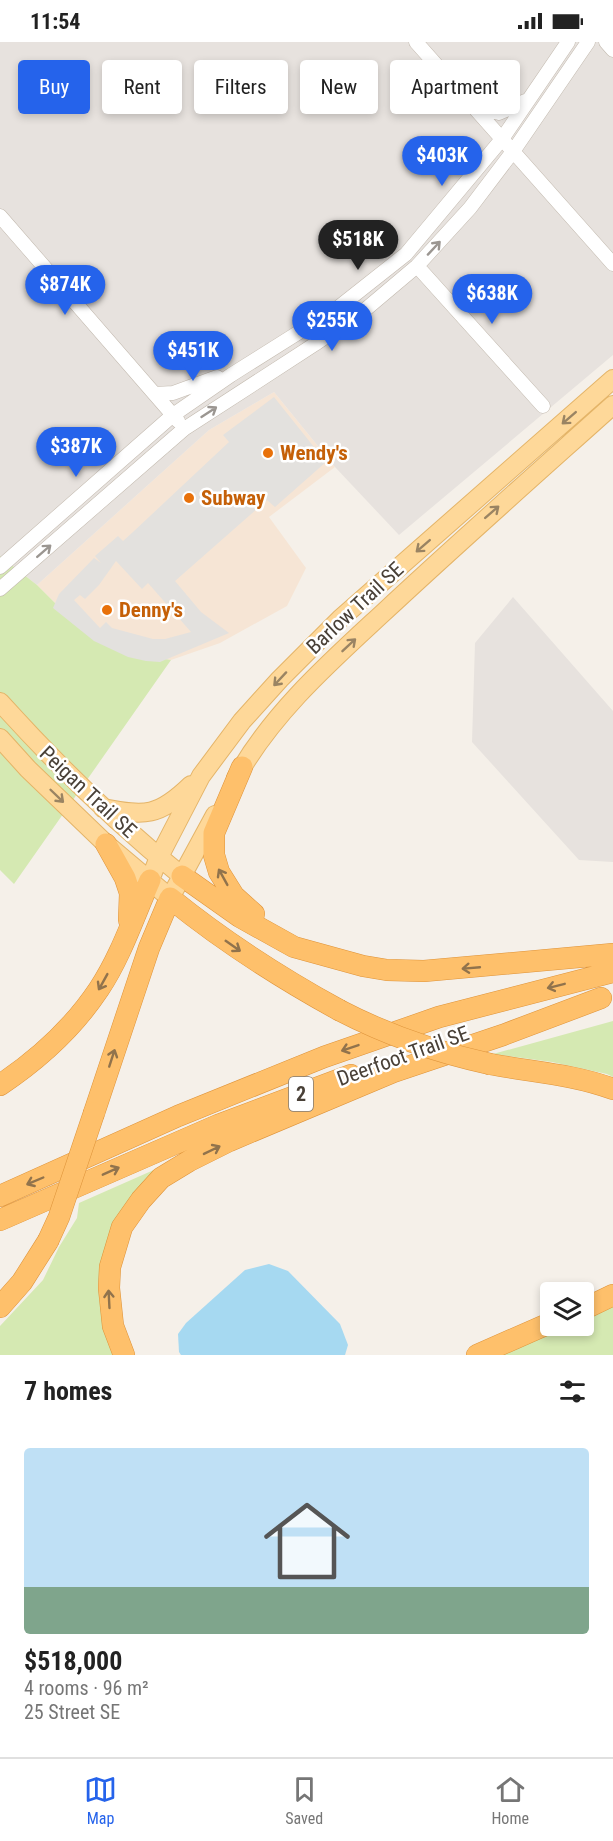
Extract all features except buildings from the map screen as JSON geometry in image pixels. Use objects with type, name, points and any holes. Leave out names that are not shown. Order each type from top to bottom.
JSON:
[{"type":"highway","points":[[242,767],[214,833],[214,855],[219,872],[234,896],[245,907],[267,923],[316,951]]},
{"type":"highway","points":[[106,844],[125,878],[130,893],[129,929]]},
{"type":"highway","points":[[182,876],[270,935],[294,947],[387,970],[424,971],[613,954]]},
{"type":"highway","points":[[0,1085],[39,1057],[85,1009],[100,987],[150,880]]},
{"type":"highway","points":[[0,1307],[22,1282],[48,1241],[59,1217],[149,948],[170,898],[240,951],[287,981],[378,1030],[430,1050],[525,1071],[592,1081],[613,1089]]},
{"type":"highway","name":"Deerfoot Trail SE","points":[[0,1196],[178,1116],[324,1057],[439,1017],[613,972]]},
{"type":"highway","points":[[124,1355],[111,1318],[110,1268],[122,1227],[141,1200],[161,1178],[230,1141],[393,1072],[607,997]]},
{"type":"highway","name":"Deerfoot Trail SE","points":[[0,1220],[218,1125],[423,1048],[486,1027],[607,997]]},
{"type":"highway","points":[[594,1304],[613,1295]]},
{"type":"highway","points":[[477,1355],[540,1327]]},
{"type":"main road","name":"Barlow Trail SE","points":[[150,880],[159,857],[201,776],[242,721],[273,687],[340,619],[613,379]]},
{"type":"main road","name":"Barlow Trail SE","points":[[170,898],[242,767],[279,717],[321,670],[473,529],[613,405]]},
{"type":"main road","name":"Peigan Trail SE","points":[[0,702],[36,742],[103,808],[182,876]]},
{"type":"main road","points":[[0,715],[20,734],[36,742]]},
{"type":"main road","name":"Peigan Trail SE","points":[[0,738],[28,769],[106,844],[170,898]]},
{"type":"main road","points":[[103,808],[137,814],[151,813],[174,802],[201,776]]},
{"type":"street","points":[[416,42],[432,60]]},
{"type":"street","points":[[0,567],[173,415],[231,375],[328,314],[406,254],[502,140],[568,42]]},
{"type":"street","points":[[0,589],[184,429],[339,328],[366,309],[417,266],[470,208],[514,150],[588,42]]},
{"type":"street","points":[[606,42],[613,50]]},
{"type":"street","points":[[520,104],[530,98]]},
{"type":"street","points":[[480,114],[613,264]]},
{"type":"street","points":[[0,216],[184,429]]},
{"type":"street","points":[[417,266],[543,406]]},
{"type":"street","points":[[328,314],[339,328]]},
{"type":"street","points":[[155,394],[173,393],[218,377],[231,375]]},
{"type":"shaded area","points":[[0,42],[613,42],[613,355],[399,535],[335,467],[274,392],[209,430],[37,585],[0,556]]},
{"type":"shaded area","points":[[274,392],[335,467],[269,517],[306,568],[287,606],[220,643],[171,660],[128,653],[73,621],[37,585],[209,430]]},
{"type":"shaded area","points":[[274,397],[326,462],[275,507],[267,500],[175,581],[201,612],[229,633],[160,662],[128,657],[94,641],[53,608],[59,594],[94,558],[101,563],[95,556],[118,536],[123,541],[229,442],[223,435]],"holes":[[[116,561],[142,589],[148,583],[191,632],[165,639],[153,639],[112,628],[106,622],[100,628],[74,600],[80,595],[85,599],[99,585]]]},
{"type":"shaded area","points":[[513,597],[613,711],[613,862],[579,860],[472,742],[475,643]]},
{"type":"green space","points":[[0,556],[37,585],[73,621],[128,653],[171,660],[14,884],[0,870]]},
{"type":"green space","points":[[613,1021],[613,1077],[552,1062],[493,1054]]},
{"type":"green space","points":[[156,1169],[117,1232],[106,1253],[99,1277],[103,1318],[116,1355],[0,1355],[0,1326],[43,1280],[59,1247],[77,1218],[79,1203]]},
{"type":"green space","points":[[613,1304],[613,1355],[501,1355],[542,1336],[594,1336],[594,1313]]},
{"type":"water","points":[[269,1264],[288,1271],[340,1324],[348,1345],[345,1355],[181,1355],[178,1334],[186,1323],[245,1270]]},
{"type":"place","name":"Wendy's","points":[[268,453]]},
{"type":"place","name":"Subway","points":[[189,498]]},
{"type":"place","name":"Denny's","points":[[107,610]]}]
